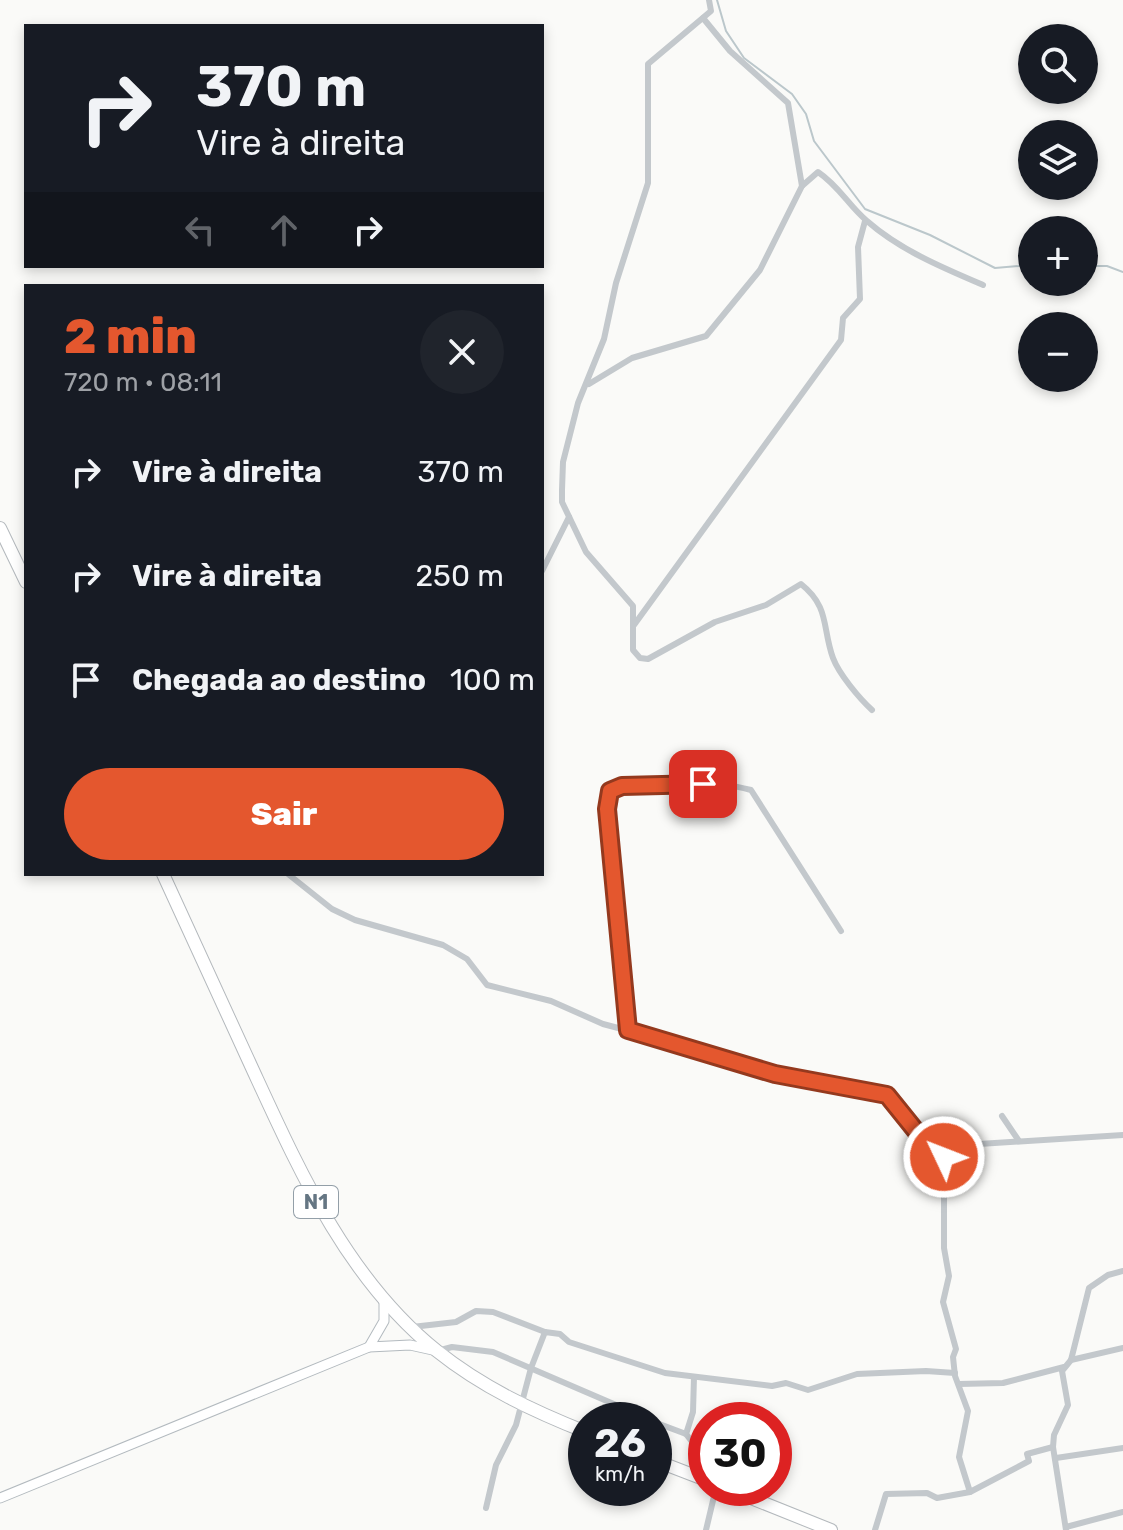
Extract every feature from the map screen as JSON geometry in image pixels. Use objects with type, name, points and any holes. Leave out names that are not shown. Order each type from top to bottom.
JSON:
[{"type":"highway","points":[[0,528],[24,578]]},
{"type":"highway","name":"N1","points":[[164,876],[315,1200],[349,1254],[384,1298],[437,1351],[520,1404],[568,1424]]},
{"type":"highway","points":[[771,1506],[831,1530]]},
{"type":"main road","points":[[369,1347],[384,1321],[384,1298]]},
{"type":"main road","points":[[0,1498],[369,1347],[410,1345],[437,1351]]},
{"type":"street","points":[[709,0],[711,11],[661,49],[648,64],[648,183],[588,385],[578,403],[563,462],[562,502],[586,552],[633,606],[633,650],[640,658],[648,659],[715,622],[766,605],[801,584],[812,593],[826,619],[834,660],[855,694],[872,710]]},
{"type":"street","points":[[703,18],[730,51],[788,103],[802,186]]},
{"type":"street","points":[[588,385],[632,358],[706,336],[760,270],[802,186],[818,172],[840,190],[865,221],[912,252],[983,285]]},
{"type":"street","points":[[634,625],[841,340],[843,318],[860,299],[858,247],[865,221]]},
{"type":"street","points":[[544,567],[569,517]]},
{"type":"street","points":[[628,1030],[607,809],[610,791],[622,786],[703,784],[751,790],[841,931]]},
{"type":"street","points":[[291,876],[332,909],[355,920],[443,945],[467,959],[487,985],[551,1001],[628,1030],[775,1074],[887,1095],[920,1136],[938,1144],[944,1157],[944,1248],[949,1276],[943,1302],[956,1349],[953,1357],[955,1373],[968,1411],[959,1457],[970,1492]]},
{"type":"street","points":[[1002,1116],[1019,1141]]},
{"type":"street","points":[[944,1157],[979,1144],[1123,1135]]},
{"type":"street","points":[[1123,1271],[1108,1275],[1089,1288],[1071,1360],[1062,1371],[1068,1405],[1054,1435],[1053,1447],[1066,1528],[1123,1512]]},
{"type":"street","points":[[412,1327],[456,1322],[476,1311],[493,1312],[654,1371],[772,1386],[786,1383],[808,1390],[857,1374],[955,1373]]},
{"type":"street","points":[[486,1508],[496,1465],[516,1425],[531,1368],[545,1332]]},
{"type":"street","points":[[437,1351],[452,1347],[493,1352],[614,1402]]},
{"type":"street","points":[[1071,1360],[1123,1348]]},
{"type":"street","points":[[959,1384],[1003,1383],[1064,1367]]},
{"type":"street","points":[[686,1434],[693,1412],[694,1377]]},
{"type":"street","points":[[672,1429],[688,1437]]},
{"type":"street","points":[[875,1530],[886,1494],[927,1493],[937,1498],[970,1492],[1029,1461],[1027,1454],[1053,1447]]},
{"type":"street","points":[[1056,1458],[1123,1448]]},
{"type":"street","points":[[706,1530],[712,1506]]},
{"type":"waterway","points":[[717,0],[726,31],[744,58],[792,94],[806,114],[814,141],[865,209],[930,235],[995,268],[1018,266]]},
{"type":"waterway","points":[[1098,266],[1123,272]]},
{"type":"route","points":[[703,784],[622,786],[610,791],[607,809],[628,1030],[713,1053],[734,1064],[887,1095],[920,1136],[938,1144],[944,1157]]}]
